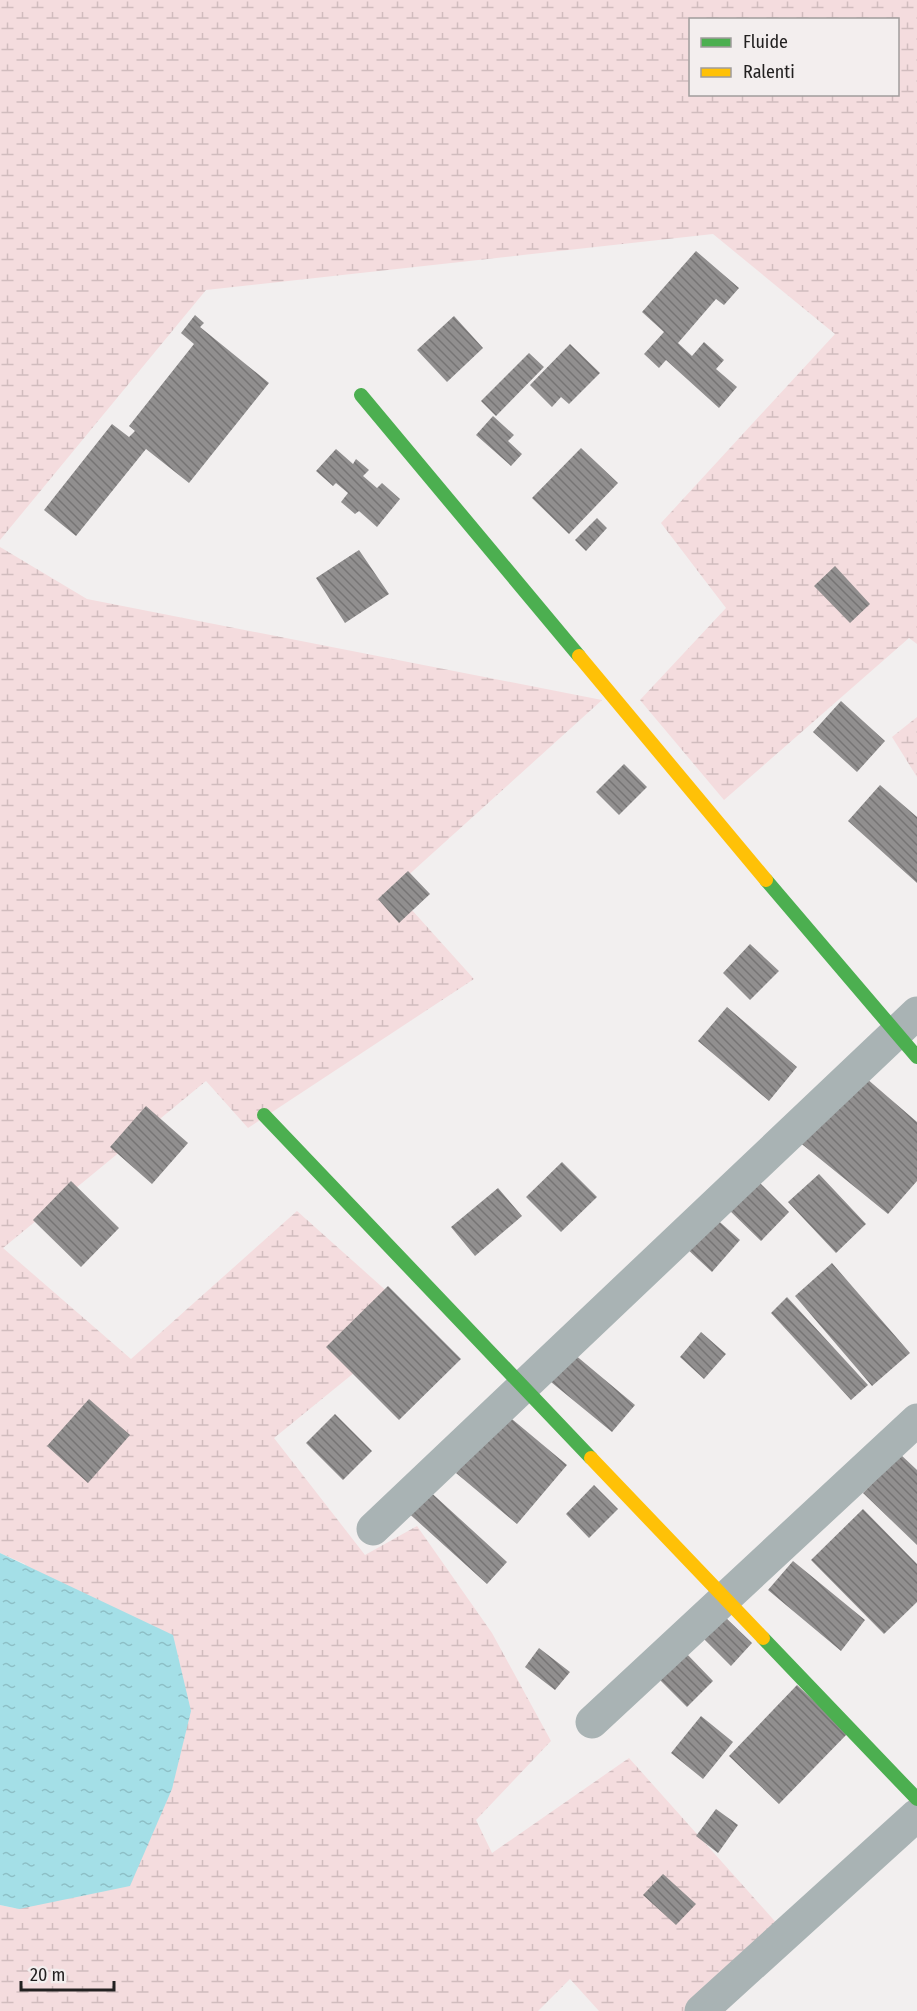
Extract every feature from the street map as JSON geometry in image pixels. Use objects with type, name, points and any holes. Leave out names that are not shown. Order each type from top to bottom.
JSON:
[{"type":"street","points":[[361,395],[910,1035],[523,1387],[373,1529]]},
{"type":"street","points":[[264,1115],[917,1799]]},
{"type":"street","points":[[592,1722],[917,1420]]},
{"type":"street","points":[[701,2011],[917,1815]]},
{"type":"green space","points":[[0,0],[917,0],[917,644],[909,638],[724,800],[640,700],[726,608],[661,523],[835,334],[713,234],[206,290],[0,540]]},
{"type":"green space","points":[[0,547],[87,599],[602,700],[393,889],[474,979],[248,1128],[206,1081],[3,1248],[131,1359],[297,1211],[419,1320],[274,1438],[365,1555],[417,1526],[492,1633],[551,1741],[476,1820],[492,1853],[629,1758],[780,1927],[689,2011],[599,2011],[570,1979],[538,2011],[0,2011],[0,1905],[19,1909],[25,1564],[0,1553]]},
{"type":"green space","points":[[917,717],[917,777],[892,737]]},
{"type":"water","points":[[0,1553],[173,1635],[191,1711],[172,1789],[130,1886],[19,1909],[0,1905]]},
{"type":"building","points":[[696,251],[739,288],[724,305],[716,299],[678,343],[692,356],[704,342],[724,360],[716,369],[737,387],[719,408],[666,360],[659,368],[644,354],[664,332],[642,312]]},
{"type":"building","points":[[195,315],[204,323],[200,327],[269,383],[189,483],[146,449],[76,536],[44,510],[112,424],[129,437],[135,431],[129,426],[194,344],[181,333]]},
{"type":"building","points":[[454,316],[483,348],[447,382],[417,350]]},
{"type":"building","points":[[570,344],[600,373],[569,404],[561,397],[552,407],[530,385]]},
{"type":"building","points":[[529,353],[544,367],[496,416],[481,401]]},
{"type":"building","points":[[493,416],[514,435],[508,441],[522,454],[511,466],[476,435]]},
{"type":"building","points":[[581,448],[618,483],[569,534],[532,498]]},
{"type":"building","points":[[336,449],[353,464],[356,459],[369,470],[363,476],[377,488],[382,483],[400,499],[377,527],[359,511],[355,514],[341,502],[348,493],[336,483],[333,486],[316,471]]},
{"type":"building","points":[[597,518],[607,528],[586,551],[575,540]]},
{"type":"building","points":[[359,550],[389,594],[345,623],[316,578]]},
{"type":"building","points":[[835,566],[870,604],[850,623],[814,586]]},
{"type":"building","points":[[841,701],[885,741],[857,772],[813,732]]},
{"type":"building","points":[[624,764],[647,787],[619,815],[596,792]]},
{"type":"building","points":[[880,785],[917,817],[917,883],[848,821]]},
{"type":"building","points":[[408,871],[430,894],[399,923],[378,899]]},
{"type":"building","points":[[750,944],[779,971],[750,1000],[723,973]]},
{"type":"building","points":[[727,1007],[797,1067],[769,1101],[698,1041]]},
{"type":"building","points":[[859,1072],[917,1122],[917,1181],[888,1214],[798,1141]]},
{"type":"building","points":[[146,1106],[188,1143],[152,1184],[110,1147]]},
{"type":"building","points":[[562,1162],[597,1197],[561,1232],[526,1197]]},
{"type":"building","points":[[819,1174],[866,1224],[836,1253],[788,1202]]},
{"type":"building","points":[[755,1178],[789,1212],[761,1241],[726,1207]]},
{"type":"building","points":[[71,1181],[119,1228],[81,1267],[33,1220]]},
{"type":"building","points":[[498,1188],[522,1216],[475,1256],[451,1227]]},
{"type":"building","points":[[713,1216],[740,1240],[712,1272],[685,1247]]},
{"type":"building","points":[[832,1263],[910,1353],[872,1386],[795,1296]]},
{"type":"building","points":[[388,1286],[461,1359],[399,1420],[326,1347]]},
{"type":"building","points":[[787,1297],[868,1385],[851,1400],[771,1313]]},
{"type":"building","points":[[701,1332],[726,1354],[704,1379],[680,1357]]},
{"type":"building","points":[[574,1354],[635,1405],[612,1432],[551,1382]]},
{"type":"building","points":[[89,1399],[130,1435],[88,1483],[47,1446]]},
{"type":"building","points":[[335,1414],[372,1451],[343,1480],[306,1443]]},
{"type":"building","points":[[506,1414],[567,1465],[517,1524],[456,1473]]},
{"type":"building","points":[[900,1454],[917,1470],[917,1545],[863,1493]]},
{"type":"building","points":[[594,1485],[618,1509],[589,1538],[566,1514]]},
{"type":"building","points":[[425,1487],[507,1562],[487,1584],[404,1509]]},
{"type":"building","points":[[863,1509],[917,1564],[917,1602],[884,1634],[811,1560]]},
{"type":"building","points":[[793,1561],[865,1620],[841,1651],[768,1590]]},
{"type":"building","points":[[725,1617],[752,1643],[731,1666],[704,1639]]},
{"type":"building","points":[[539,1648],[570,1672],[555,1690],[525,1667]]},
{"type":"building","points":[[684,1651],[713,1681],[687,1707],[657,1677]]},
{"type":"building","points":[[797,1685],[848,1733],[779,1804],[729,1756]]},
{"type":"building","points":[[701,1716],[733,1742],[703,1779],[671,1753]]},
{"type":"building","points":[[716,1809],[738,1825],[718,1853],[696,1836]]},
{"type":"building","points":[[663,1874],[696,1904],[676,1925],[643,1895]]},
{"type":"traffic: fast","points":[[361,395],[579,656]]},
{"type":"traffic: fast","points":[[766,880],[917,1057]]},
{"type":"traffic: fast","points":[[264,1115],[591,1458]]},
{"type":"traffic: fast","points":[[763,1638],[917,1799]]},
{"type":"traffic: slow","points":[[579,656],[766,880]]},
{"type":"traffic: slow","points":[[591,1458],[763,1638]]}]
